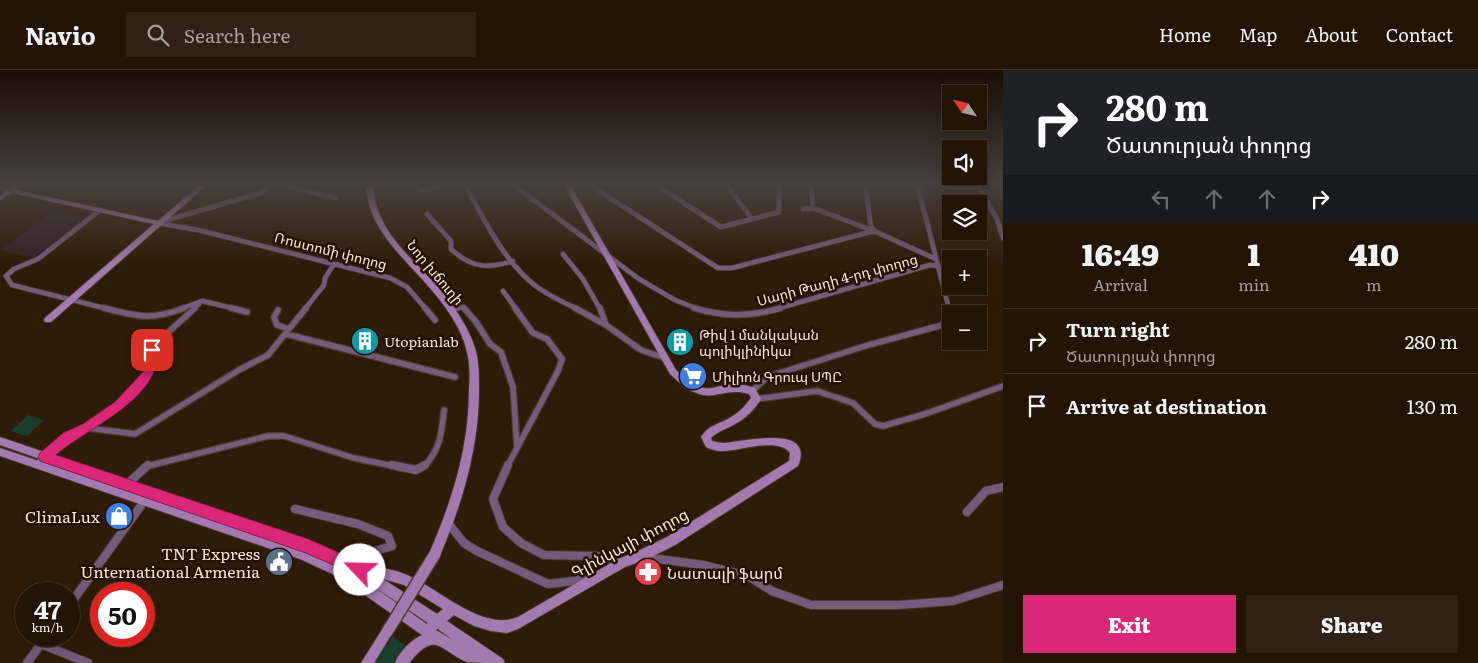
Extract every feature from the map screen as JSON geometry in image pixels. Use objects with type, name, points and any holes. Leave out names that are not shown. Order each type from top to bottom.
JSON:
[{"type":"main road","name":"Նոր խճուղի","points":[[375,211],[387,235],[400,252],[436,290],[462,328],[470,348],[474,377],[474,420],[466,469],[448,523],[435,554],[387,632]]},
{"type":"main road","points":[[581,211],[673,372],[684,384],[708,393],[740,388],[754,395]]},
{"type":"main road","name":"Գլինկայի փողոց","points":[[360,570],[382,571],[408,581],[452,609],[482,622],[506,627],[522,620],[622,563],[671,541],[794,463],[796,456],[794,449],[785,442],[769,441],[722,448],[709,444],[706,438],[710,432],[735,420],[750,408],[754,395]]},
{"type":"main road","points":[[0,442],[41,460],[308,546],[360,570],[499,663]]},
{"type":"main road","points":[[0,452],[41,460]]},
{"type":"main road","points":[[124,487],[145,500],[302,554],[343,574],[427,631],[481,663]]},
{"type":"main road","points":[[401,663],[425,639],[433,638],[445,642]]},
{"type":"street","points":[[99,211],[38,259],[9,273],[6,279],[12,285],[139,317],[168,314],[202,301],[246,312]]},
{"type":"street","name":"Ռոստոմի փողոց","points":[[103,211],[198,230],[400,281],[435,320]]},
{"type":"street","points":[[48,320],[173,211]]},
{"type":"street","points":[[158,223],[200,211]]},
{"type":"street","points":[[479,211],[526,278],[538,287],[606,325],[642,351],[665,358]]},
{"type":"street","name":"Սարի Թաղի 4-րդ փողոց","points":[[549,211],[608,258],[677,300],[714,314],[745,316],[767,312],[930,265],[938,266]]},
{"type":"street","points":[[630,211],[718,268],[732,268],[874,231]]},
{"type":"street","points":[[696,211],[721,227],[779,211]]},
{"type":"street","points":[[745,211],[751,218]]},
{"type":"street","points":[[820,211],[874,231],[936,259]]},
{"type":"street","points":[[868,211],[870,226],[874,231]]},
{"type":"street","points":[[924,211],[948,305]]},
{"type":"street","points":[[992,211],[1003,238]]},
{"type":"street","points":[[427,214],[451,241],[450,249],[455,255],[483,266],[491,267],[513,261]]},
{"type":"street","points":[[563,254],[586,281],[599,304],[606,325]]},
{"type":"street","points":[[88,428],[130,434],[140,432],[238,370],[268,355],[324,286],[325,278],[334,264]]},
{"type":"street","points":[[503,291],[534,333],[541,334],[553,344],[562,359],[558,371],[517,448],[493,499],[504,527],[521,543],[544,555],[597,556],[622,563]]},
{"type":"street","points":[[41,460],[67,437],[88,428],[120,405],[148,374],[153,359],[152,347],[202,301]]},
{"type":"street","points":[[451,310],[464,308],[478,324],[491,347],[495,351],[501,352],[514,387],[517,448]]},
{"type":"street","points":[[278,310],[274,317],[276,325],[287,332],[455,377]]},
{"type":"street","points":[[942,325],[865,346],[767,377],[754,395],[774,398],[793,393],[817,391],[853,403],[875,424],[883,426],[925,414],[1003,386]]},
{"type":"street","points":[[124,487],[145,466],[268,436],[284,436],[354,458],[416,470],[423,468],[432,461],[442,428],[444,410]]},
{"type":"street","points":[[967,512],[986,492],[1003,487]]},
{"type":"street","points":[[80,591],[145,500]]},
{"type":"street","points":[[295,509],[360,525],[383,532],[388,536],[392,546],[369,553],[363,558],[360,570]]},
{"type":"street","points":[[448,523],[464,543],[477,551],[548,584],[594,578]]},
{"type":"street","points":[[641,556],[694,563],[748,576],[772,591],[811,605],[899,605],[952,601],[1003,585]]},
{"type":"street","points":[[427,631],[452,609]]},
{"type":"street","points":[[367,663],[387,632]]},
{"type":"street","points":[[27,663],[39,647]]},
{"type":"street","points":[[48,647],[88,663]]},
{"type":"shaded area","points":[[53,211],[86,218],[34,258],[0,250]]},
{"type":"green space","points":[[28,415],[44,420],[27,436],[11,431]]},
{"type":"green space","points":[[393,636],[407,647],[393,663],[373,663]]},
{"type":"place","name":"Utopianlab","points":[[365,341]]},
{"type":"place","name":"Թիվ 1 մանկական պոլիկլինիկա","points":[[680,342]]},
{"type":"place","name":"Միլիոն Գրուպ ՍՊԸ","points":[[693,376]]},
{"type":"place","name":"ClimaLux","points":[[119,516]]},
{"type":"place","name":"TNT Express Unternational Armenia","points":[[279,562]]},
{"type":"place","name":"Նատալի ֆարմ","points":[[648,572]]},
{"type":"route","points":[[152,350],[153,359],[148,374],[120,405],[88,428],[67,437],[44,457],[127,483],[308,546],[360,570]]}]
